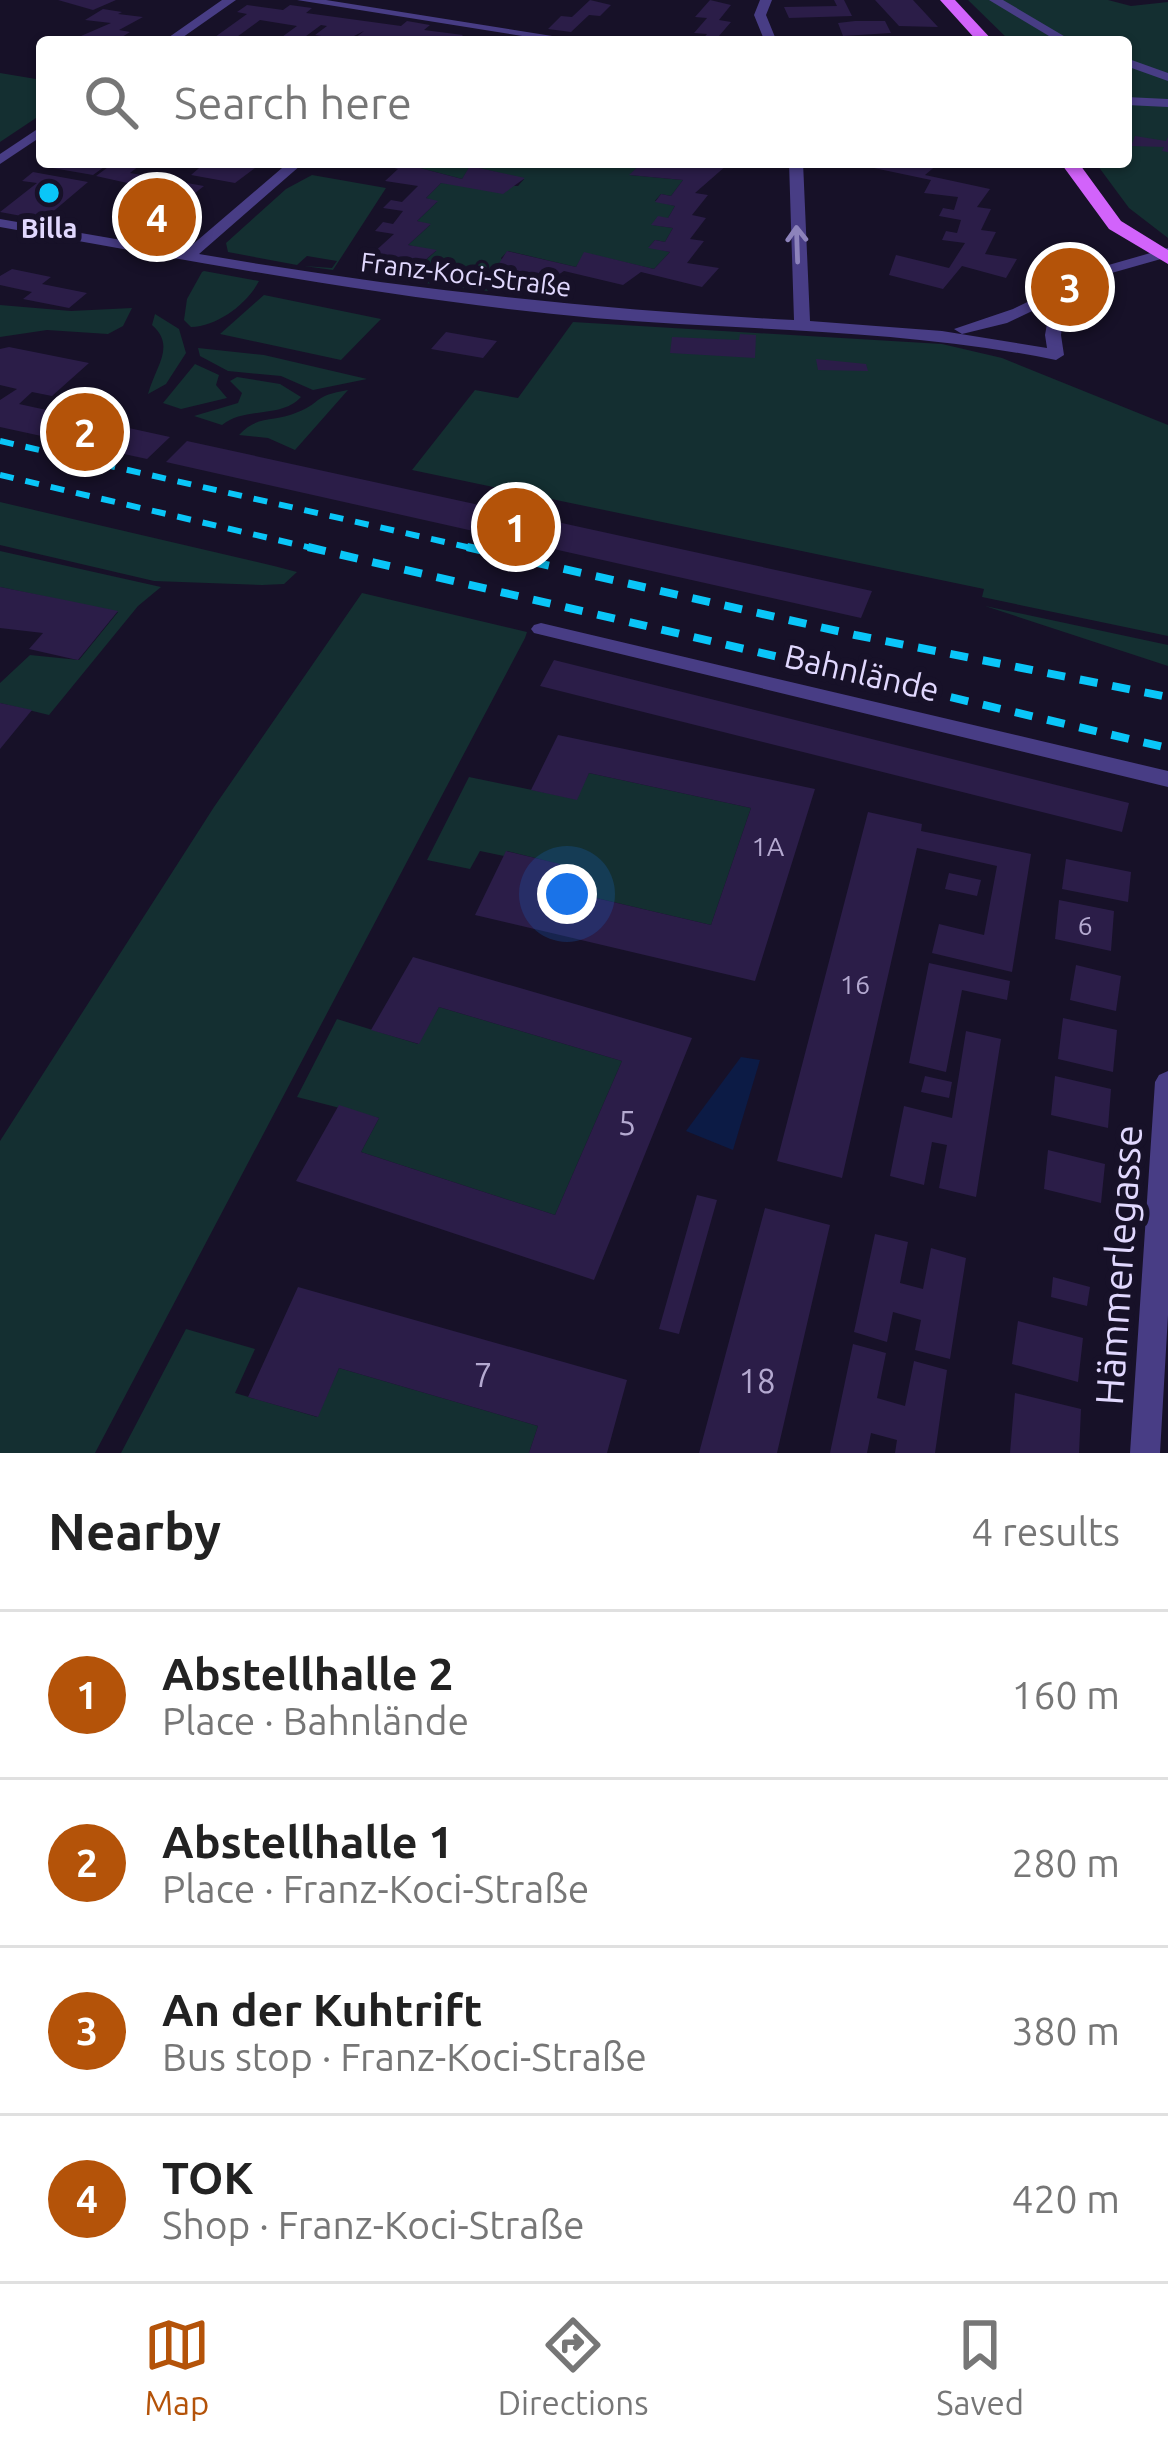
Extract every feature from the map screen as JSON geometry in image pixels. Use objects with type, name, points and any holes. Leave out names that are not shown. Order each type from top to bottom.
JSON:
[{"type":"main road","points":[[946,0],[980,36]]},
{"type":"main road","points":[[1073,168],[1102,212],[1166,258]]},
{"type":"street","points":[[177,36],[230,0]]},
{"type":"street","points":[[303,0],[544,36]]},
{"type":"street","points":[[766,0],[760,12],[769,36]]},
{"type":"street","points":[[995,0],[1058,36]]},
{"type":"street","points":[[1132,64],[1168,77]]},
{"type":"street","points":[[1132,101],[1168,103]]},
{"type":"street","points":[[0,160],[36,134]]},
{"type":"street","points":[[188,256],[291,168]]},
{"type":"street","points":[[796,168],[802,326]]},
{"type":"street","name":"Franz-Koci-Straße","points":[[0,223],[412,295],[802,326],[932,331],[983,326],[1056,328]]},
{"type":"street","name":"Franz-Koci-Straße","points":[[983,326],[1060,297],[1101,272],[1166,258]]},
{"type":"street","name":"Franz-Koci-Straße","points":[[932,331],[1056,355],[1060,297]]},
{"type":"street","name":"Bahnlände","points":[[541,629],[1168,779]]},
{"type":"street","name":"Hämmerlegasse","points":[[1145,1453],[1168,1082]]},
{"type":"green space","points":[[968,0],[1108,0],[1131,6],[1168,2],[1168,238],[1129,208],[1099,168],[1132,168],[1132,36],[1005,36]]},
{"type":"green space","points":[[0,73],[36,79],[36,118],[0,142]]},
{"type":"green space","points":[[420,168],[470,168],[462,179]]},
{"type":"green space","points":[[479,168],[637,168],[630,175],[683,180],[671,196],[661,194],[655,201],[675,206],[668,218],[653,225],[673,228],[665,242],[655,240],[649,247],[670,252],[654,269],[585,253],[576,267],[508,251],[501,258],[513,274],[496,292],[378,277],[389,265],[422,271],[425,266],[420,265],[436,251],[408,245],[430,225],[417,221],[437,202],[426,198],[441,183],[518,186],[524,179]]},
{"type":"green space","points":[[312,175],[386,188],[333,270],[304,266],[332,268],[337,261],[307,256],[297,265],[228,252],[226,243],[286,189]]},
{"type":"green space","points":[[202,272],[259,281],[231,312],[191,327],[184,320],[187,299]]},
{"type":"green space","points":[[264,295],[381,319],[341,360],[220,334]]},
{"type":"green space","points":[[0,305],[71,311],[132,308],[123,326],[108,334],[47,330],[0,337]]},
{"type":"green space","points":[[155,314],[179,329],[186,353],[166,384],[148,394],[163,348],[152,325]]},
{"type":"green space","points":[[573,322],[942,344],[1002,358],[1168,425],[1168,636],[982,597],[984,589],[412,470],[475,390],[518,398]]},
{"type":"green space","points":[[198,348],[264,355],[367,379],[313,390],[281,376],[228,371],[200,356]]},
{"type":"green space","points":[[195,364],[219,375],[216,385],[227,398],[181,409],[163,403]]},
{"type":"green space","points":[[237,377],[280,384],[301,397],[284,408],[222,425],[194,416],[238,403],[242,393],[230,381]]},
{"type":"green space","points":[[348,390],[295,450],[268,438],[239,435],[260,421],[289,415]]},
{"type":"green space","points":[[0,502],[297,572],[284,584],[154,581],[0,545]]},
{"type":"green space","points":[[0,551],[161,587],[138,606],[49,715],[0,703],[0,683],[30,655],[79,660],[118,612],[0,587]]},
{"type":"green space","points":[[362,593],[527,632],[95,1453],[0,1453],[0,1141],[214,807]]},
{"type":"green space","points":[[985,606],[1168,645],[1168,666]]},
{"type":"green space","points":[[589,773],[751,808],[711,925],[549,887],[559,864],[507,851],[504,856],[480,851],[470,869],[427,860],[469,777],[576,799]]},
{"type":"green space","points":[[439,1007],[622,1061],[555,1215],[361,1152],[379,1118],[297,1097],[337,1019],[418,1044]]},
{"type":"green space","points":[[186,1329],[255,1349],[235,1393],[317,1417],[339,1368],[538,1426],[529,1453],[121,1453]]},
{"type":"water","points":[[741,1057],[760,1060],[733,1150],[686,1131]]},
{"type":"building","points":[[58,0],[116,0],[93,10]]},
{"type":"building","points":[[590,0],[611,5],[600,16],[589,15],[571,32],[548,29],[561,16],[572,17]]},
{"type":"building","points":[[710,0],[731,5],[719,20],[731,22],[719,36],[694,33],[707,18],[695,17]]},
{"type":"building","points":[[834,0],[844,0],[852,16],[789,18],[784,7],[837,6]]},
{"type":"building","points":[[875,0],[913,0],[938,27],[899,26]]},
{"type":"building","points":[[247,5],[283,10],[290,5],[312,8],[306,13],[401,26],[407,21],[430,25],[424,30],[463,35],[358,36],[364,31],[354,36],[315,35],[327,26],[321,25],[306,36],[283,36],[297,26],[260,20],[238,36],[216,36],[247,14],[237,12]]},
{"type":"building","points":[[103,9],[143,17],[119,30],[130,32],[124,36],[81,36],[111,23],[85,20]]},
{"type":"building","points":[[885,21],[891,33],[843,36],[838,23]]},
{"type":"building","points":[[1135,136],[1166,141],[1168,137],[1168,152],[1162,151],[1164,147],[1132,144]]},
{"type":"building","points":[[53,168],[103,168],[93,175]]},
{"type":"building","points":[[107,168],[136,168],[130,173],[204,186],[190,197],[96,176]]},
{"type":"building","points":[[199,168],[255,168],[235,183],[191,175]]},
{"type":"building","points":[[394,168],[420,168],[462,179],[469,168],[479,168],[525,178],[503,194],[441,183],[426,198],[438,201],[417,221],[431,224],[408,245],[437,250],[417,267],[371,255],[394,234],[375,231],[383,222],[393,224],[403,211],[383,208],[391,200],[402,202],[418,186],[385,181],[398,169]]},
{"type":"building","points":[[637,168],[724,168],[695,193],[708,195],[692,215],[706,218],[690,239],[704,241],[687,263],[719,268],[702,287],[641,272],[623,285],[564,271],[544,284],[494,271],[507,251],[576,267],[584,252],[654,269],[670,252],[648,248],[655,240],[665,242],[673,228],[651,225],[658,216],[668,218],[675,206],[655,202],[661,194],[671,196],[683,180],[629,175]]},
{"type":"building","points":[[874,168],[933,168],[925,175],[990,189],[977,207],[991,209],[981,230],[996,232],[985,254],[1017,259],[1006,278],[962,266],[943,289],[889,275],[896,255],[949,268],[965,243],[942,240],[946,231],[957,233],[961,220],[939,216],[943,208],[954,210],[958,197],[924,193],[931,180]]},
{"type":"building","name":"Billa","points":[[33,172],[88,182],[43,220],[0,212],[37,183],[22,181]]},
{"type":"building","points":[[157,198],[183,203],[160,221],[135,216]]},
{"type":"building","points":[[12,269],[51,277],[42,284],[87,293],[69,308],[23,299],[32,292],[0,285],[0,276]]},
{"type":"building","points":[[446,332],[497,341],[483,358],[431,349]]},
{"type":"building","points":[[740,334],[756,335],[755,358],[670,353],[672,337],[739,340]]},
{"type":"building","points":[[0,349],[89,363],[52,396],[32,392],[19,404],[170,437],[147,459],[0,427],[0,400],[17,389],[0,385]]},
{"type":"building","points":[[816,359],[866,364],[868,371],[818,370]]},
{"type":"building","points":[[187,441],[872,591],[861,618],[166,462]]},
{"type":"building","points":[[0,587],[118,611],[78,660],[73,659],[29,649],[43,633],[0,628]]},
{"type":"building","points":[[554,660],[1129,803],[1122,832],[540,686]]},
{"type":"building","points":[[0,703],[32,710],[0,749]]},
{"type":"building","points":[[558,735],[815,789],[755,981],[475,915],[506,851],[560,864],[549,887],[711,925],[751,808],[589,773],[577,800],[531,790]]},
{"type":"building","points":[[868,812],[922,824],[921,831],[1031,854],[1012,972],[932,953],[939,924],[984,935],[997,866],[917,848],[842,1178],[777,1161]]},
{"type":"building","points":[[1066,859],[1131,872],[1128,902],[1062,889]]},
{"type":"building","points":[[949,873],[981,880],[977,896],[945,889]]},
{"type":"building","points":[[1059,900],[1114,911],[1111,951],[1055,939]]},
{"type":"building","points":[[413,957],[692,1038],[594,1280],[296,1181],[339,1105],[379,1118],[361,1152],[555,1215],[622,1061],[439,1007],[419,1044],[371,1030]]},
{"type":"building","points":[[929,963],[1010,981],[1007,1000],[962,990],[946,1072],[909,1063]]},
{"type":"building","points":[[1076,965],[1121,976],[1116,1011],[1070,1000]]},
{"type":"building","points":[[1063,1018],[1117,1030],[1113,1072],[1058,1059]]},
{"type":"building","points":[[966,1031],[1001,1039],[976,1197],[939,1188],[947,1145],[932,1142],[924,1185],[890,1176],[904,1106],[952,1118]]},
{"type":"building","points":[[925,1076],[952,1082],[949,1098],[921,1092]]},
{"type":"building","points":[[1055,1076],[1111,1089],[1108,1128],[1051,1115]]},
{"type":"building","points":[[1048,1150],[1105,1164],[1101,1203],[1044,1189]]},
{"type":"building","points":[[697,1195],[717,1200],[679,1334],[659,1329]]},
{"type":"building","points":[[765,1208],[830,1225],[777,1453],[699,1453]]},
{"type":"building","points":[[875,1234],[908,1242],[900,1283],[923,1289],[931,1248],[966,1258],[950,1359],[915,1350],[921,1320],[893,1312],[887,1342],[854,1332]]},
{"type":"building","points":[[1053,1277],[1090,1287],[1087,1306],[1051,1297]]},
{"type":"building","points":[[298,1287],[627,1380],[607,1453],[529,1453],[538,1426],[339,1368],[318,1417],[248,1397]]},
{"type":"building","points":[[1018,1321],[1083,1338],[1078,1382],[1012,1364]]},
{"type":"building","points":[[853,1344],[886,1353],[877,1398],[905,1406],[914,1361],[947,1370],[935,1453],[895,1453],[897,1440],[871,1433],[867,1453],[830,1453]]},
{"type":"building","points":[[1015,1393],[1081,1409],[1079,1453],[1010,1453]]},
{"type":"railway","points":[[0,441],[480,550]]},
{"type":"railway","points":[[0,475],[320,550]]},
{"type":"railway","points":[[308,547],[1168,748]]},
{"type":"railway","points":[[467,547],[855,635],[1168,697]]},
{"type":"place","name":"Billa","points":[[49,193]]},
{"type":"place","name":"TOK","points":[[157,217]]},
{"type":"place","name":"An der Kuhtrift","points":[[1070,287]]},
{"type":"place","name":"Abstellhalle 1","points":[[85,432]]},
{"type":"place","name":"Abstellhalle 2","points":[[516,527]]}]
